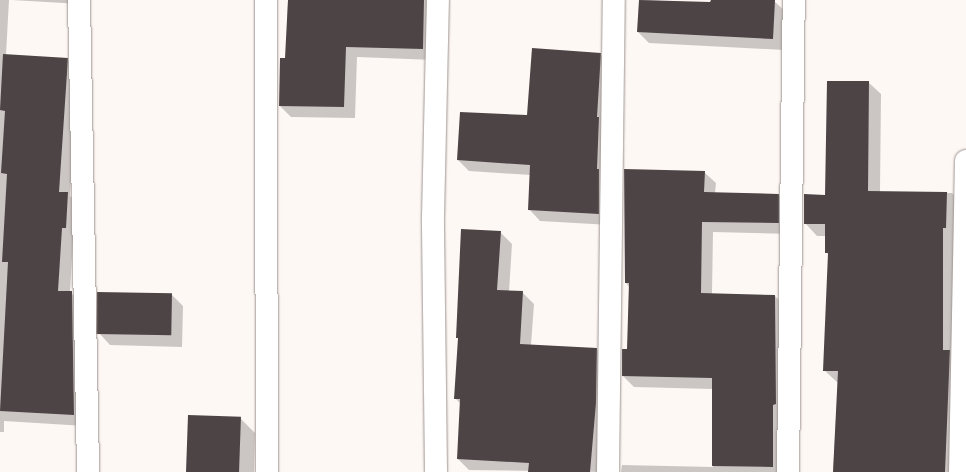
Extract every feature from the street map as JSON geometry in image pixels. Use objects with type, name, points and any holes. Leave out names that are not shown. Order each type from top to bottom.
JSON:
[{"type":"street","points":[[79,0],[88,472]]},
{"type":"street","points":[[266,0],[267,472]]},
{"type":"street","points":[[436,472],[433,217],[438,0]]},
{"type":"street","points":[[608,472],[614,0]]},
{"type":"street","points":[[788,472],[794,0]]},
{"type":"street","points":[[960,472],[966,161]]},
{"type":"building","points":[[288,0],[424,0],[423,49],[346,47],[344,107],[279,106],[280,58],[285,58]]},
{"type":"building","points":[[639,0],[710,2],[711,0],[775,0],[773,39],[637,32]]},
{"type":"building","points":[[532,48],[601,53],[597,117],[599,117],[597,169],[599,169],[599,214],[528,210],[530,165],[457,160],[460,112],[527,115]]},
{"type":"building","points":[[3,54],[68,58],[59,192],[68,192],[66,228],[62,228],[58,291],[72,291],[74,415],[0,411],[8,262],[2,262],[7,174],[1,173],[5,111],[0,110]]},
{"type":"building","points":[[827,81],[869,81],[868,191],[947,192],[946,228],[943,228],[943,350],[950,350],[945,472],[833,472],[838,371],[823,371],[828,253],[825,253],[825,224],[804,224],[804,194],[825,195]]},
{"type":"building","points":[[624,169],[705,171],[704,192],[779,194],[779,223],[702,222],[701,293],[775,295],[776,404],[773,405],[773,467],[712,466],[712,378],[622,376],[622,349],[627,349],[629,283],[625,283]]},
{"type":"building","points":[[461,229],[501,231],[497,290],[523,291],[520,344],[597,348],[596,403],[590,472],[528,472],[529,463],[457,459],[460,399],[454,399],[458,338],[456,338]]},
{"type":"building","points":[[97,292],[172,293],[171,335],[96,334]]},
{"type":"building","points":[[188,415],[241,417],[239,472],[186,472]]}]
